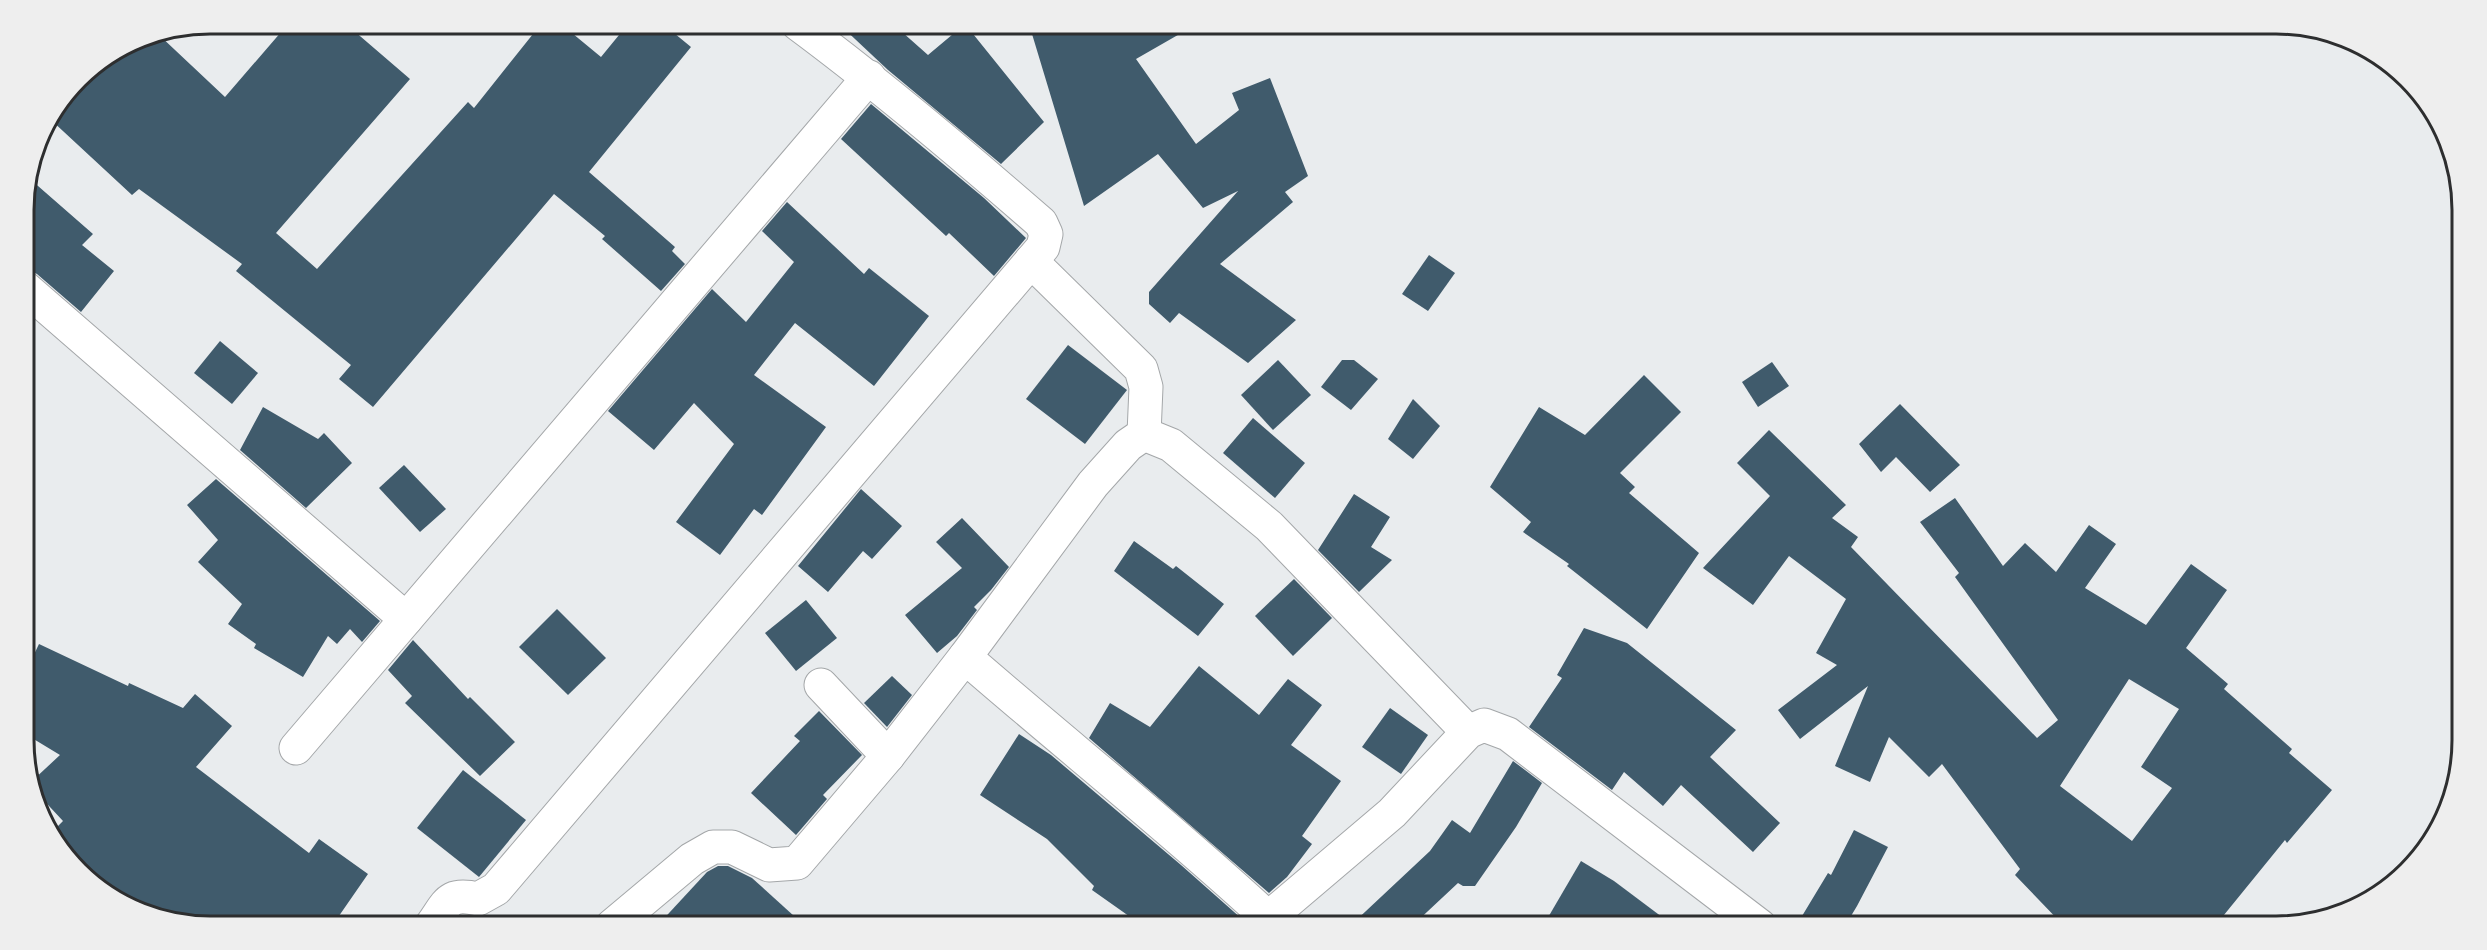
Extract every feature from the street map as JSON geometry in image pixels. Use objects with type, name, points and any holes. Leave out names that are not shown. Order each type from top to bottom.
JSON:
[{"type":"street","points":[[439,916],[452,898],[460,895],[478,899],[496,889],[1045,242],[1046,234],[1041,224],[931,127],[869,76],[813,35]]},
{"type":"street","points":[[296,748],[869,76]]},
{"type":"street","points":[[1031,261],[1141,369],[1146,387],[1144,434]]},
{"type":"street","points":[[35,297],[406,619]]},
{"type":"street","points":[[624,916],[692,859],[712,847],[732,847],[769,865],[798,863],[888,756],[965,657],[1093,484],[1128,445],[1144,434]]},
{"type":"street","points":[[1144,434],[1171,445],[1269,526],[1468,732]]},
{"type":"street","points":[[965,657],[1132,801],[1199,854],[1257,915]]},
{"type":"street","points":[[821,685],[888,756]]},
{"type":"street","points":[[1271,915],[1392,813],[1468,732],[1484,725],[1508,734],[1746,915]]},
{"type":"building","points":[[279,35],[359,35],[410,79],[276,233],[317,269],[468,102],[474,108],[532,35],[574,35],[601,57],[619,35],[676,35],[691,47],[589,172],[675,247],[672,251],[685,264],[661,291],[602,239],[605,236],[554,194],[373,407],[339,379],[351,365],[236,271],[242,264],[139,189],[132,195],[57,125],[71,103],[103,71],[143,48],[165,41],[225,97]]},
{"type":"building","points":[[851,35],[905,35],[928,55],[952,35],[974,35],[1044,122],[1001,164],[888,70]]},
{"type":"building","points":[[1032,35],[1178,35],[1136,59],[1196,144],[1239,110],[1232,93],[1270,78],[1308,176],[1285,192],[1293,202],[1220,264],[1296,320],[1248,363],[1179,313],[1170,323],[1149,304],[1149,292],[1238,191],[1203,208],[1158,154],[1084,206]]},
{"type":"building","points":[[871,104],[984,198],[1026,238],[994,276],[949,233],[946,236],[841,139]]},
{"type":"building","points":[[37,185],[93,234],[82,245],[114,271],[81,312],[35,273]]},
{"type":"building","points":[[787,202],[864,274],[869,268],[929,316],[874,386],[795,323],[754,375],[826,427],[762,515],[754,509],[720,555],[676,522],[734,444],[694,403],[654,450],[608,411],[712,289],[746,322],[794,262],[762,231]]},
{"type":"building","points":[[1429,255],[1455,273],[1428,311],[1402,294]]},
{"type":"building","points":[[220,341],[258,373],[232,404],[194,373]]},
{"type":"building","points":[[1068,345],[1127,390],[1085,444],[1026,399]]},
{"type":"building","points":[[1278,360],[1311,395],[1273,430],[1241,395]]},
{"type":"building","points":[[1342,360],[1354,360],[1378,379],[1351,410],[1321,387]]},
{"type":"building","points":[[1772,362],[1789,386],[1758,407],[1742,382]]},
{"type":"building","points":[[1644,375],[1681,412],[1620,473],[1635,487],[1629,493],[1699,553],[1647,629],[1567,566],[1569,564],[1523,532],[1531,522],[1490,487],[1539,407],[1585,435]]},
{"type":"building","points":[[1413,399],[1440,426],[1413,459],[1388,439]]},
{"type":"building","points":[[1900,404],[1960,465],[1930,492],[1896,457],[1881,472],[1859,444]]},
{"type":"building","points":[[263,407],[318,439],[324,433],[352,463],[306,508],[240,450]]},
{"type":"building","points":[[1253,418],[1305,463],[1275,498],[1223,453]]},
{"type":"building","points":[[1769,430],[1846,505],[1832,518],[1858,537],[1851,547],[2037,738],[2058,720],[1955,577],[1959,573],[1920,522],[1955,498],[2003,566],[2025,543],[2056,572],[2089,525],[2116,544],[2085,588],[2146,625],[2191,564],[2227,590],[2186,648],[2228,684],[2224,689],[2292,749],[2289,753],[2332,790],[2287,843],[2285,840],[2224,915],[2054,915],[2015,875],[2020,869],[1942,764],[1929,777],[1889,737],[1870,782],[1835,766],[1868,686],[1800,739],[1778,710],[1837,665],[1816,653],[1846,599],[1789,556],[1753,605],[1703,568],[1770,496],[1737,463]],"holes":[[[2129,679],[2179,709],[2141,767],[2172,788],[2132,841],[2060,786]]]},
{"type":"building","points":[[404,465],[446,509],[420,532],[379,488]]},
{"type":"building","points":[[216,479],[380,621],[362,642],[350,629],[337,644],[328,636],[303,677],[254,648],[256,644],[228,624],[242,604],[198,562],[218,540],[187,505]]},
{"type":"building","points":[[861,489],[902,526],[872,559],[863,551],[828,592],[798,566]]},
{"type":"building","points":[[1354,494],[1390,517],[1371,547],[1392,560],[1359,592],[1318,550]]},
{"type":"building","points":[[962,518],[1009,567],[974,607],[977,610],[957,636],[937,653],[905,615],[962,568],[936,542]]},
{"type":"building","points":[[1134,541],[1173,569],[1176,566],[1224,604],[1198,636],[1114,571]]},
{"type":"building","points":[[1294,579],[1332,618],[1293,656],[1255,616]]},
{"type":"building","points":[[806,600],[837,638],[796,671],[765,633]]},
{"type":"building","points":[[557,609],[606,658],[568,695],[519,647]]},
{"type":"building","points":[[1584,628],[1627,643],[1736,730],[1710,757],[1780,823],[1753,852],[1681,785],[1663,806],[1624,772],[1612,790],[1529,727],[1562,678],[1557,675]]},
{"type":"building","points":[[413,640],[468,699],[470,697],[515,742],[480,776],[405,703],[412,696],[388,670]]},
{"type":"building","points":[[39,644],[128,686],[129,683],[183,708],[195,694],[232,726],[196,767],[309,853],[319,839],[368,874],[339,916],[188,914],[154,906],[133,897],[113,886],[95,872],[64,837],[58,826],[63,821],[48,805],[44,796],[38,775],[60,755],[35,740],[35,652]]},
{"type":"building","points":[[1199,666],[1259,715],[1288,679],[1322,705],[1291,745],[1341,781],[1302,836],[1312,844],[1287,877],[1269,893],[1089,738],[1110,703],[1150,727]]},
{"type":"building","points":[[892,676],[912,695],[887,727],[864,703]]},
{"type":"building","points":[[1390,708],[1428,735],[1401,774],[1362,747]]},
{"type":"building","points":[[819,711],[862,755],[823,795],[827,799],[796,835],[751,793],[800,741],[794,736]]},
{"type":"building","points":[[1019,734],[1051,755],[1238,916],[1128,916],[1092,890],[1094,886],[1047,839],[980,795]]},
{"type":"building","points":[[1513,761],[1542,783],[1516,827],[1475,886],[1463,886],[1458,883],[1423,915],[1361,915],[1430,851],[1452,820],[1470,833]]},
{"type":"building","points":[[463,770],[526,820],[479,877],[417,828]]},
{"type":"building","points":[[1854,830],[1888,847],[1851,915],[1803,915],[1828,873],[1831,875]]},
{"type":"building","points":[[1581,861],[1614,881],[1660,915],[1549,915]]},
{"type":"building","points":[[718,866],[728,866],[752,878],[794,916],[666,916],[707,872]]}]
